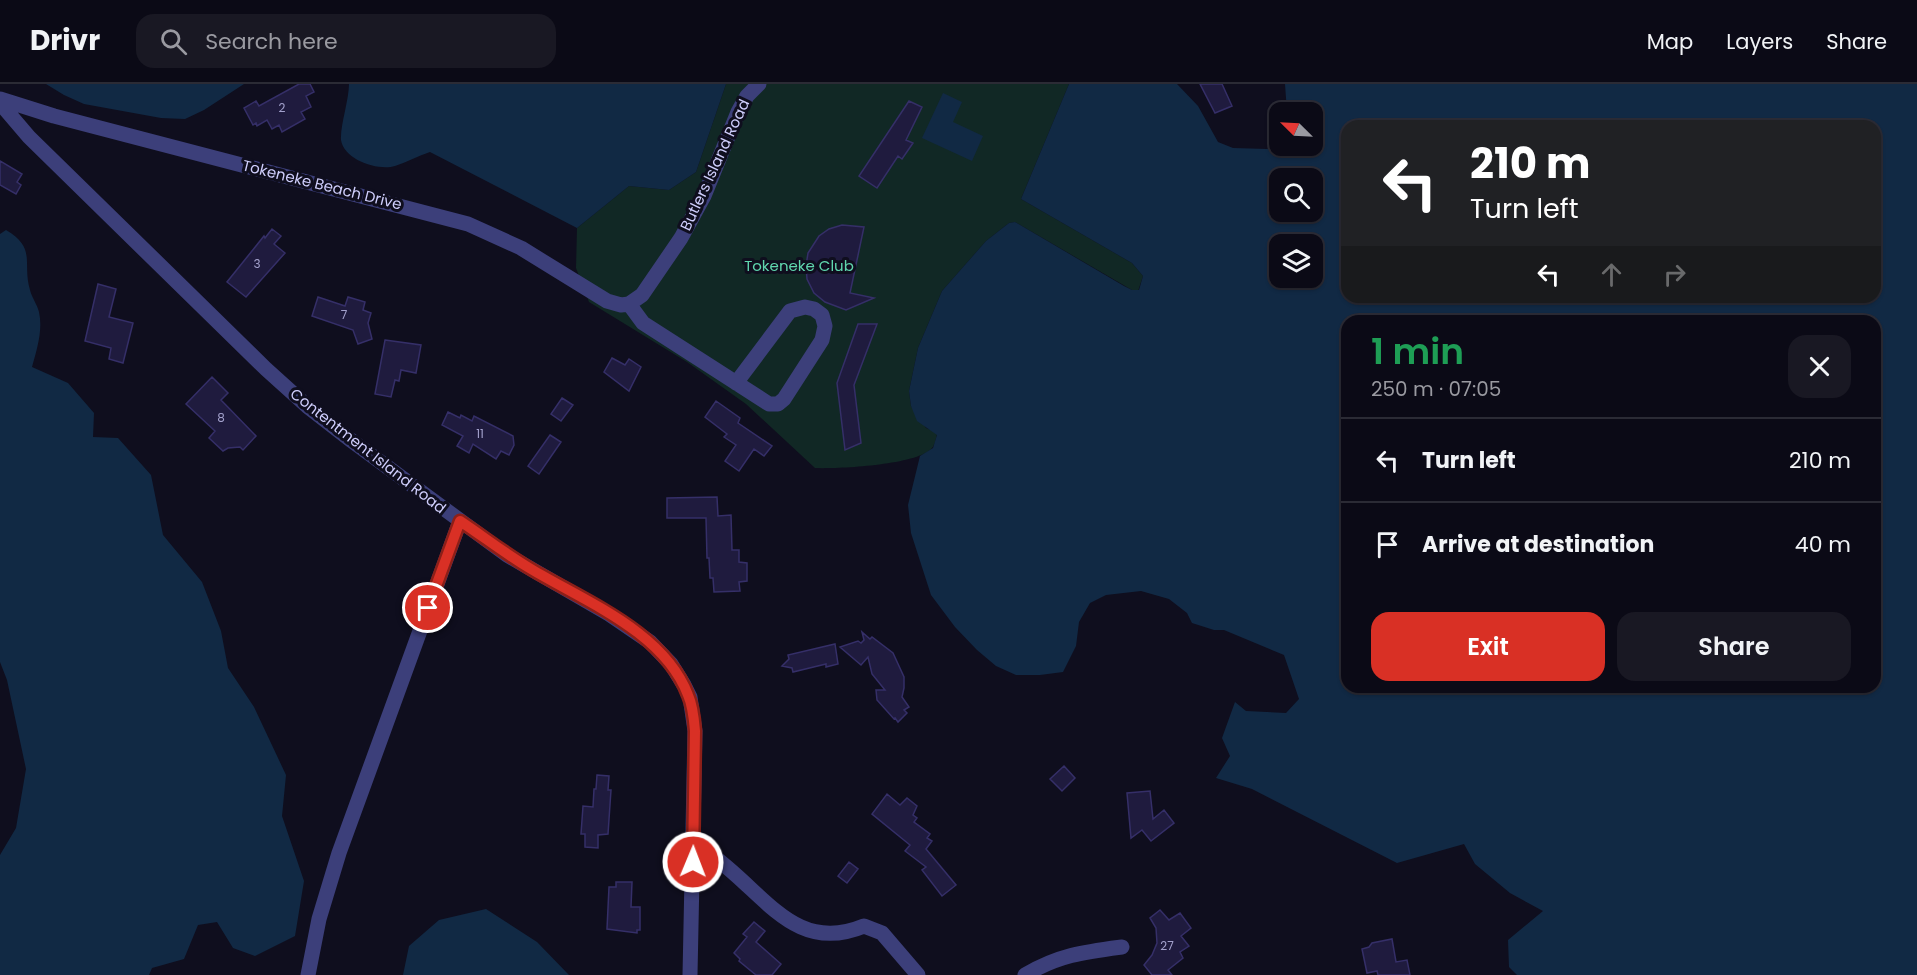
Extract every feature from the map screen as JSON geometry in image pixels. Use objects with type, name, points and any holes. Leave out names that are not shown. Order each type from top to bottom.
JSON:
[{"type":"street","name":"Butlers Island Road","points":[[629,304],[642,296],[686,230],[704,196],[738,112],[747,96],[759,84]]},
{"type":"street","name":"Tokeneke Beach Drive","points":[[0,101],[468,224],[521,248],[607,301],[621,305],[629,304]]},
{"type":"street","name":"Contentment Island Road","points":[[0,101],[29,137],[266,369],[307,406],[507,555],[609,614],[650,642],[671,664],[687,691],[695,731],[690,975]]},
{"type":"street","points":[[629,304],[643,323],[736,383],[769,404],[778,404],[784,399],[822,340],[825,326],[822,315],[814,309],[805,307],[790,311],[736,383]]},
{"type":"street","points":[[308,975],[320,919],[339,853],[460,521]]},
{"type":"street","points":[[694,840],[773,910],[803,928],[824,934],[844,933],[864,926],[882,933],[918,975]]},
{"type":"street","points":[[1025,975],[1047,962],[1068,955],[1122,947]]},
{"type":"green space","name":"Tokeneke Club","points":[[726,84],[1069,84],[1021,199],[1132,263],[1143,276],[1138,291],[1132,290],[1015,222],[1009,223],[986,241],[942,291],[918,348],[909,391],[911,406],[926,428],[937,434],[933,447],[924,454],[895,462],[858,467],[815,468],[746,404],[687,362],[589,302],[576,268],[577,228],[629,186],[669,190],[696,172]]},
{"type":"water","points":[[46,84],[244,84],[204,110],[185,119],[161,118],[84,104]]},
{"type":"water","points":[[349,84],[726,84],[696,172],[669,190],[629,186],[577,228],[430,152],[388,167],[371,165],[355,158],[343,147],[341,140]]},
{"type":"water","points":[[1069,84],[1177,84],[1198,106],[1218,142],[1233,148],[1269,148],[1269,156],[1323,156],[1323,102],[1286,102],[1285,84],[1917,84],[1917,975],[1517,975],[1509,967],[1508,940],[1543,911],[1510,893],[1475,864],[1464,844],[1397,863],[1252,789],[1216,778],[1230,756],[1222,738],[1235,702],[1246,711],[1286,713],[1299,699],[1284,655],[1224,630],[1214,630],[1192,623],[1187,613],[1169,599],[1141,591],[1106,595],[1090,603],[1079,622],[1076,646],[1063,672],[1016,675],[996,666],[977,650],[955,627],[931,595],[911,533],[908,505],[920,456],[933,448],[937,435],[917,421],[911,406],[909,391],[918,348],[942,291],[986,241],[1009,223],[1015,222],[1132,290],[1139,290],[1143,276],[1132,263],[1021,199]]},
{"type":"water","points":[[943,93],[962,102],[953,122],[983,136],[972,161],[922,138]]},
{"type":"water","points":[[6,230],[22,243],[25,250],[30,290],[39,312],[40,333],[32,367],[68,383],[94,413],[93,437],[118,438],[151,475],[163,535],[202,582],[221,631],[228,668],[254,707],[286,775],[282,816],[304,881],[295,936],[255,956],[233,948],[217,922],[198,925],[184,959],[152,968],[149,975],[0,975],[0,855],[16,828],[26,769],[7,680],[0,662],[0,234]]},
{"type":"water","points":[[486,909],[537,942],[569,975],[403,975],[409,946],[439,920]]},
{"type":"building","points":[[299,84],[310,84],[314,92],[306,96],[311,107],[301,112],[305,119],[282,132],[279,125],[272,129],[267,120],[257,126],[256,123],[253,125],[244,108],[256,101],[259,106]]},
{"type":"building","points":[[1200,84],[1222,84],[1232,106],[1215,113]]},
{"type":"building","points":[[909,101],[922,107],[906,140],[913,143],[902,159],[898,156],[877,188],[859,176]]},
{"type":"building","points":[[0,161],[22,174],[17,182],[21,185],[16,194],[0,185]]},
{"type":"building","points":[[842,225],[864,227],[850,293],[874,298],[846,310],[825,302],[814,293],[807,279],[806,266],[808,253],[819,236],[829,229]]},
{"type":"building","points":[[272,229],[281,236],[274,244],[285,253],[246,297],[227,282]]},
{"type":"building","points":[[98,284],[116,289],[109,317],[133,323],[123,363],[109,359],[111,348],[85,341]]},
{"type":"building","points":[[318,297],[345,306],[348,297],[365,302],[363,310],[371,313],[368,323],[372,339],[358,344],[353,330],[312,316]]},
{"type":"building","points":[[858,324],[877,324],[854,385],[861,443],[845,450],[837,383]]},
{"type":"building","points":[[385,340],[421,345],[416,373],[401,370],[399,381],[395,380],[391,397],[375,394]]},
{"type":"building","points":[[612,358],[625,365],[629,359],[641,367],[629,391],[604,372]]},
{"type":"building","points":[[212,377],[228,393],[221,400],[256,436],[243,450],[240,447],[223,451],[209,438],[215,431],[186,404]]},
{"type":"building","points":[[562,398],[573,405],[561,421],[551,414]]},
{"type":"building","points":[[716,401],[740,418],[738,423],[772,446],[764,456],[754,449],[739,471],[725,461],[736,445],[724,437],[727,434],[705,417]]},
{"type":"building","points":[[448,412],[472,421],[474,416],[513,436],[514,445],[509,455],[501,451],[496,459],[473,444],[469,453],[457,446],[463,436],[442,425]]},
{"type":"building","points":[[550,435],[561,442],[539,474],[528,466]]},
{"type":"building","points":[[717,497],[718,516],[731,515],[732,550],[739,550],[739,562],[747,563],[747,581],[739,582],[740,591],[714,592],[713,578],[710,578],[709,558],[707,558],[706,518],[667,518],[667,498]]},
{"type":"building","points":[[862,632],[893,653],[904,677],[902,697],[909,707],[904,710],[907,713],[898,722],[877,700],[876,690],[885,690],[872,674],[868,657],[861,665],[840,647],[858,641],[861,643],[864,640]]},
{"type":"building","points":[[835,644],[838,664],[826,667],[826,664],[793,672],[792,668],[782,666],[789,659],[788,655]]},
{"type":"building","points":[[1064,766],[1075,778],[1062,791],[1050,779]]},
{"type":"building","points":[[597,775],[609,776],[608,790],[611,790],[608,834],[598,835],[598,848],[585,847],[585,834],[581,834],[583,806],[593,807]]},
{"type":"building","points":[[1150,791],[1153,819],[1164,810],[1174,823],[1151,841],[1142,830],[1131,838],[1127,793]]},
{"type":"building","points":[[887,794],[900,805],[907,798],[917,806],[913,815],[917,818],[914,822],[930,834],[927,838],[932,841],[926,849],[956,885],[942,896],[922,870],[926,867],[905,851],[910,845],[872,814]]},
{"type":"building","points":[[849,862],[858,869],[847,883],[838,876]]},
{"type":"building","points":[[616,882],[632,882],[631,907],[640,907],[640,930],[637,930],[637,933],[607,929],[609,887],[616,887]]},
{"type":"building","points":[[1160,910],[1169,920],[1180,913],[1191,928],[1181,936],[1189,946],[1180,952],[1183,958],[1168,970],[1172,975],[1152,975],[1144,965],[1152,955],[1157,943],[1156,928],[1150,918]]},
{"type":"building","points":[[754,922],[765,931],[756,942],[781,964],[772,975],[756,975],[739,961],[740,959],[734,953],[747,937],[743,934]]},
{"type":"building","points":[[1392,939],[1396,962],[1407,960],[1410,975],[1378,975],[1377,971],[1367,973],[1362,949],[1369,947],[1372,943]]},
{"type":"route","points":[[428,608],[460,521],[507,555],[609,614],[662,652],[679,675],[690,697],[693,713],[695,731],[693,862]]}]
